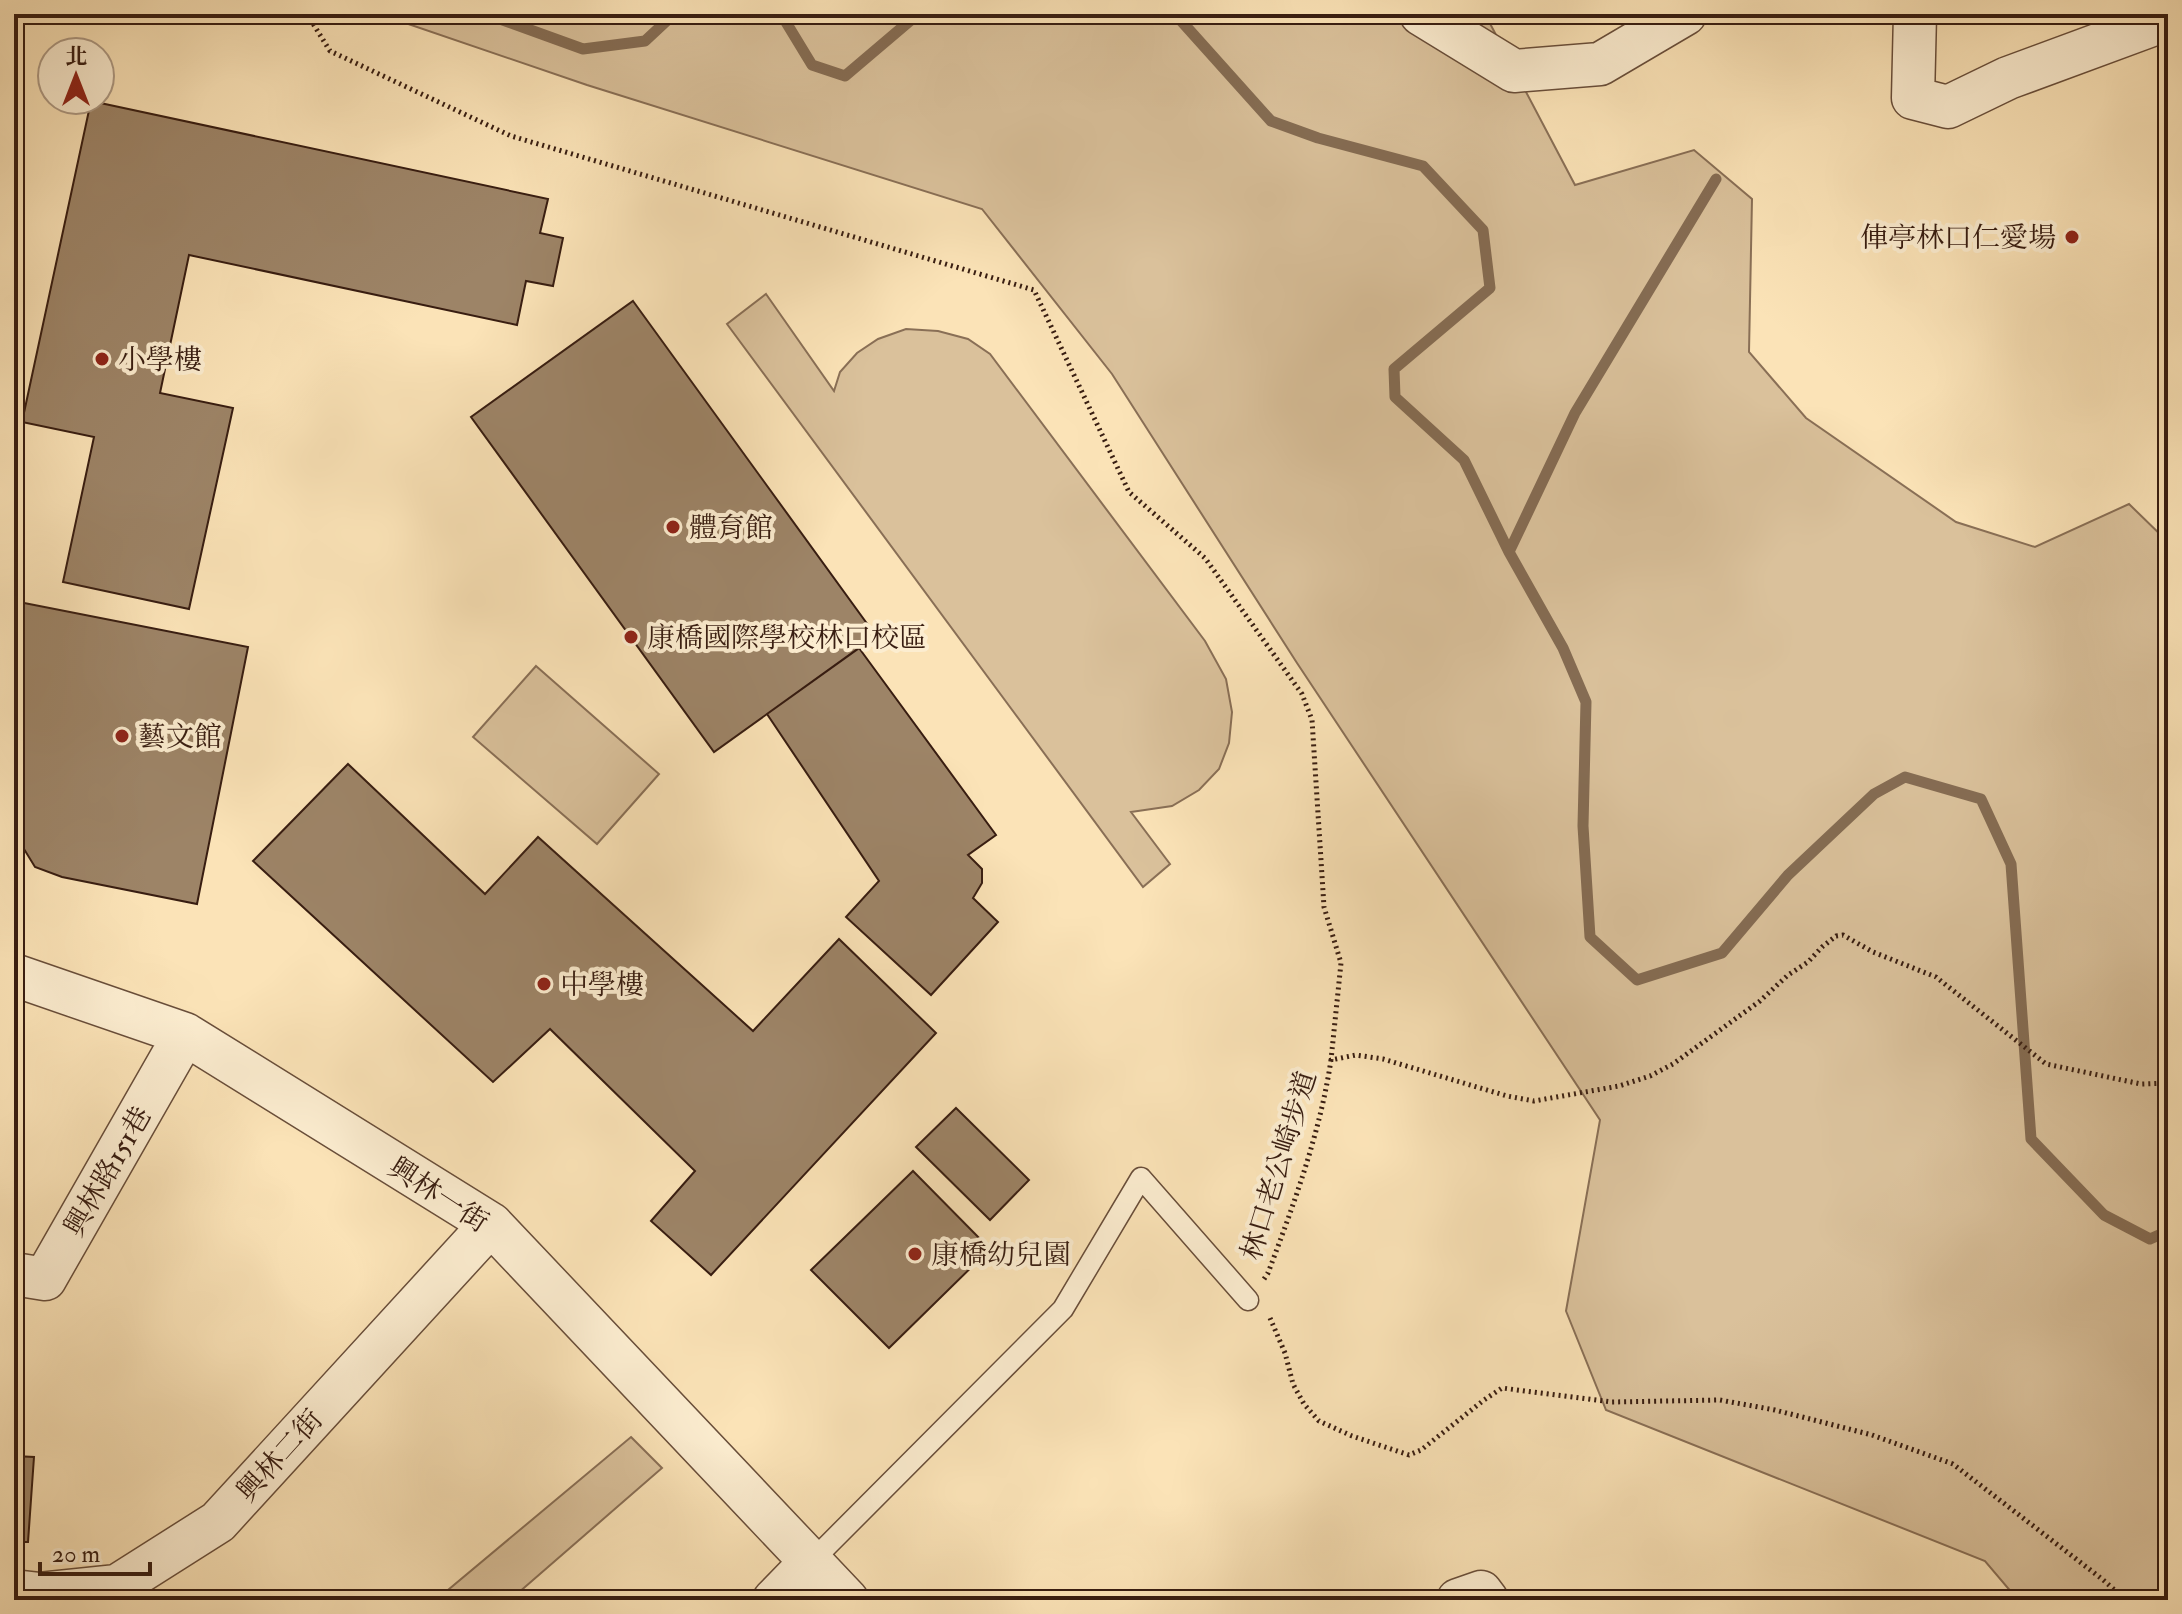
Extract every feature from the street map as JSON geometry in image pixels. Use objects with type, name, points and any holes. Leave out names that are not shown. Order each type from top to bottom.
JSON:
[{"type":"street","points":[[1421,14],[1514,71],[1600,64],[1685,14]]},
{"type":"street","points":[[1915,14],[1913,98],[1948,107],[2008,78],[2168,19]]},
{"type":"street","name":"興林一街","points":[[14,975],[185,1034],[491,1224],[847,1600]]},
{"type":"street","name":"興林路151巷","points":[[14,1274],[45,1279],[185,1034]]},
{"type":"street","name":"興林二街","points":[[14,1591],[40,1594],[117,1586],[218,1522],[491,1224]]},
{"type":"street","points":[[774,1600],[811,1562]]},
{"type":"street","points":[[1458,1600],[1481,1592],[1487,1600]]},
{"type":"lane","points":[[811,1562],[1063,1309],[1141,1178],[1248,1300]]},
{"type":"path","points":[[307,14],[330,51],[511,136],[1034,290],[1129,492],[1205,558],[1302,694],[1312,720],[1324,907],[1341,963],[1331,1060]]},
{"type":"path","name":"林口老公崎步道","points":[[2126,1600],[1953,1464],[1872,1435],[1775,1410],[1720,1400],[1612,1402],[1502,1388],[1421,1450],[1409,1455],[1352,1436],[1319,1421],[1304,1404],[1293,1384],[1271,1319],[1248,1300],[1268,1273],[1289,1217],[1326,1095],[1331,1060],[1356,1055],[1383,1059],[1507,1096],[1534,1101],[1619,1086],[1650,1076],[1673,1064],[1760,1001],[1836,936],[1843,935],[1873,952],[1936,977],[2046,1064],[2141,1084],[2168,1083]]},
{"type":"shaded area","points":[[379,14],[1485,14],[1575,185],[1694,150],[1752,199],[1749,352],[1806,418],[1956,522],[2035,547],[2129,504],[2168,542],[2168,1600],[2018,1600],[1985,1561],[1606,1410],[1566,1311],[1600,1120],[1297,663],[1112,374],[982,209],[587,85]]},
{"type":"shaded area","points":[[766,294],[834,391],[840,372],[857,353],[878,339],[906,329],[938,331],[968,339],[990,354],[1205,641],[1226,679],[1232,712],[1229,743],[1219,769],[1199,790],[1172,806],[1131,812],[1170,864],[1143,887],[727,324]]},
{"type":"shaded area","points":[[536,666],[659,774],[597,844],[473,737]]},
{"type":"shaded area","points":[[631,1437],[662,1468],[510,1600],[436,1600]]},
{"type":"building","name":"小學樓","points":[[116,106],[548,199],[540,233],[563,238],[553,286],[526,281],[517,325],[189,255],[160,393],[233,408],[189,609],[63,582],[94,437],[22,422],[88,116],[116,116]]},
{"type":"building","name":"體育館","points":[[633,301],[876,636],[714,752],[471,417]]},
{"type":"building","name":"藝文館","points":[[14,601],[248,647],[197,904],[62,877],[35,867],[16,836]]},
{"type":"building","points":[[859,648],[996,835],[968,855],[982,869],[982,883],[973,898],[998,922],[931,995],[846,917],[879,881],[767,714]]},
{"type":"building","name":"中學樓","points":[[348,764],[485,894],[538,837],[753,1031],[839,939],[936,1033],[711,1275],[651,1221],[695,1171],[550,1029],[493,1082],[253,861]]},
{"type":"building","points":[[956,1108],[1029,1180],[990,1220],[916,1147]]},
{"type":"building","points":[[913,1171],[990,1249],[889,1348],[811,1270]]},
{"type":"building","points":[[14,1456],[34,1457],[28,1542],[14,1542]]},
{"type":"waterway","points":[[486,14],[583,49],[645,41],[674,14]]},
{"type":"waterway","points":[[781,14],[812,65],[845,76],[918,14]]},
{"type":"waterway","points":[[1175,14],[1271,121],[1318,138],[1423,166],[1483,230],[1490,288],[1394,369],[1395,397],[1464,460],[1509,552],[1563,648],[1586,702],[1583,826],[1590,937],[1637,980],[1722,953],[1788,875],[1874,794],[1905,777],[1981,799],[2011,864],[2031,1139],[2104,1215],[2150,1239],[2168,1231]]},
{"type":"waterway","points":[[1509,552],[1575,413],[1716,179]]},
{"type":"place","name":"俥亭林口仁愛場","points":[[2072,237]]},
{"type":"place","name":"小學樓","points":[[102,359]]},
{"type":"place","name":"體育館","points":[[673,527]]},
{"type":"place","name":"康橋國際學校林口校區","points":[[631,637]]},
{"type":"place","name":"藝文館","points":[[122,736]]},
{"type":"place","name":"中學樓","points":[[544,984]]},
{"type":"place","name":"康橋幼兒園","points":[[915,1254]]}]
